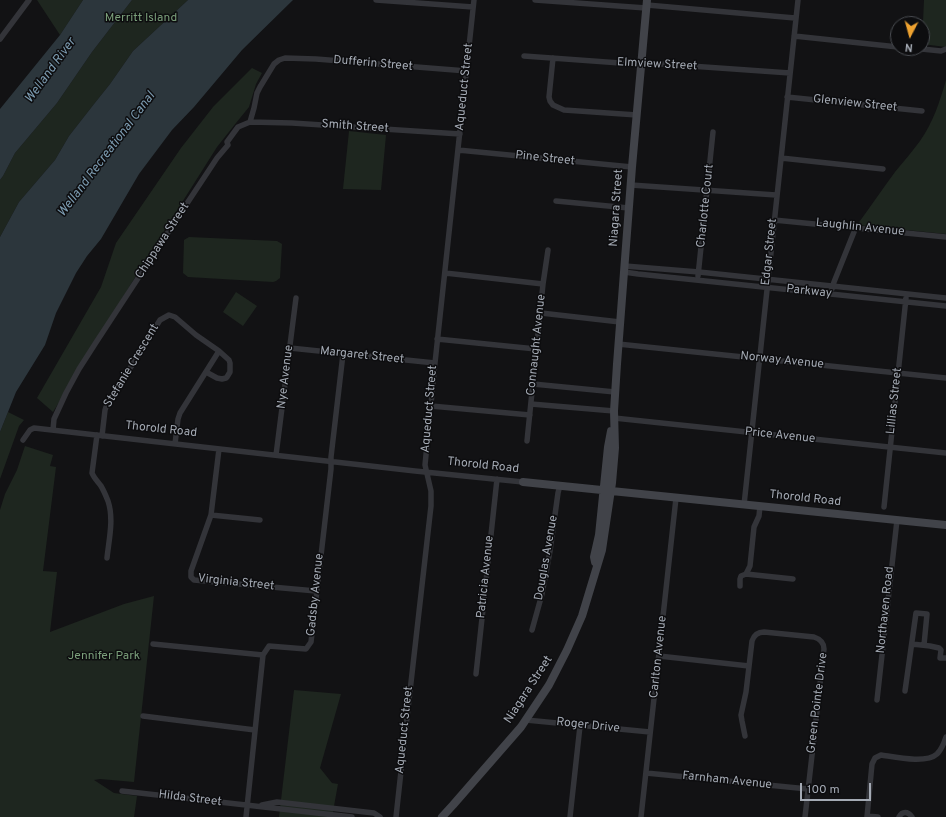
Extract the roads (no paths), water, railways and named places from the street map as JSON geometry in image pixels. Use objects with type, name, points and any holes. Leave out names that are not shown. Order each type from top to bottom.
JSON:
[{"type":"main road","name":"Niagara Street","points":[[442,817],[526,720],[551,681],[582,616],[595,571],[594,557],[607,491],[608,447],[614,414],[632,167],[647,5]]},
{"type":"main road","name":"Thorold Road","points":[[523,482],[946,525]]},
{"type":"main road","name":"Niagara Street","points":[[449,817],[453,805]]},
{"type":"street","points":[[0,39],[29,0]]},
{"type":"street","points":[[376,0],[473,7]]},
{"type":"street","name":"Aqueduct Street","points":[[396,817],[431,506],[431,491],[425,465],[437,339],[474,0]]},
{"type":"street","points":[[535,0],[647,5],[796,18]]},
{"type":"street","name":"Edgar Street","points":[[744,505],[798,0]]},
{"type":"street","points":[[794,36],[890,46]]},
{"type":"street","points":[[930,50],[941,51],[946,49]]},
{"type":"street","name":"Elmview Street","points":[[524,56],[790,73]]},
{"type":"street","name":"Dufferin Street","points":[[250,122],[260,87],[274,64],[279,60],[288,58],[310,59],[467,71]]},
{"type":"street","points":[[552,58],[549,97],[550,102],[554,106],[564,110],[637,115]]},
{"type":"street","name":"Glenview Street","points":[[787,97],[922,111]]},
{"type":"street","name":"Smith Street","points":[[250,122],[292,123],[460,134]]},
{"type":"street","name":"Chippawa Street","points":[[53,430],[54,419],[66,393],[95,344],[212,165],[228,145],[227,142],[238,127],[250,122]]},
{"type":"street","name":"Charlotte Court","points":[[698,280],[713,132]]},
{"type":"street","name":"Pine Street","points":[[458,150],[632,167]]},
{"type":"street","points":[[781,158],[884,169]]},
{"type":"street","points":[[631,185],[776,195]]},
{"type":"street","points":[[556,201],[629,208]]},
{"type":"street","name":"Laughlin Avenue","points":[[774,220],[946,237]]},
{"type":"street","points":[[831,294],[832,286],[855,228]]},
{"type":"street","name":"Connaught Avenue","points":[[527,441],[543,284],[548,250]]},
{"type":"street","name":"Parkway","points":[[625,269],[699,272],[946,298]]},
{"type":"street","name":"Parkway","points":[[625,269],[698,280],[946,306]]},
{"type":"street","points":[[445,273],[543,284]]},
{"type":"street","name":"Lillias Street","points":[[884,507],[907,294]]},
{"type":"street","name":"Nye Avenue","points":[[276,456],[296,298]]},
{"type":"street","points":[[541,313],[620,322]]},
{"type":"street","name":"Stefanie Crescent","points":[[107,558],[110,509],[101,487],[92,473],[106,406],[160,320],[169,315],[175,317],[196,335],[220,351],[230,360],[230,372],[224,379],[206,372]]},
{"type":"street","points":[[437,339],[536,349]]},
{"type":"street","name":"Norway Avenue","points":[[618,344],[946,378]]},
{"type":"street","name":"Margaret Street","points":[[290,348],[435,363]]},
{"type":"street","points":[[175,444],[180,413],[220,351]]},
{"type":"street","name":"Gadsby Avenue","points":[[263,655],[269,646],[306,649],[311,642],[343,354]]},
{"type":"street","points":[[533,384],[615,392]]},
{"type":"street","name":"Price Avenue","points":[[531,404],[752,433],[946,453]]},
{"type":"street","points":[[431,406],[530,415]]},
{"type":"street","name":"Thorold Road","points":[[23,440],[32,428],[523,482]]},
{"type":"street","name":"Virginia Street","points":[[219,449],[211,515],[191,571],[191,577],[194,580],[316,591]]},
{"type":"street","name":"Patricia Avenue","points":[[476,674],[497,479]]},
{"type":"street","name":"Douglas Avenue","points":[[532,630],[542,594],[560,485]]},
{"type":"street","name":"Carlton Avenue","points":[[641,817],[676,498]]},
{"type":"street","points":[[746,574],[750,566],[754,527],[759,516],[760,506]]},
{"type":"street","points":[[211,515],[260,520]]},
{"type":"street","name":"Northaven Road","points":[[877,700],[897,520]]},
{"type":"street","points":[[740,586],[741,576],[746,574],[793,579]]},
{"type":"street","points":[[906,690],[916,613],[927,614],[924,645]]},
{"type":"street","name":"Green Pointe Drive","points":[[745,736],[741,715],[754,636],[760,632],[764,632],[814,637],[819,640],[823,644],[824,650],[805,817]]},
{"type":"street","points":[[153,644],[263,655],[246,817]]},
{"type":"street","points":[[912,644],[939,648],[941,650],[940,658],[946,658]]},
{"type":"street","points":[[659,656],[749,666]]},
{"type":"street","points":[[143,716],[255,730]]},
{"type":"street","name":"Roger Drive","points":[[526,720],[650,732]]},
{"type":"street","points":[[570,817],[580,726]]},
{"type":"street","points":[[878,817],[867,816],[872,764],[874,760],[880,755],[921,759],[928,758],[936,755],[943,746],[946,737]]},
{"type":"street","name":"Farnham Avenue","points":[[646,773],[808,789]]},
{"type":"street","name":"Hilda Street","points":[[122,791],[352,817]]},
{"type":"street","name":"Hilda Street","points":[[258,806],[277,802],[374,813],[380,817]]},
{"type":"street","points":[[898,817],[906,812],[912,817]]},
{"type":"water","name":"Welland River","points":[[83,0],[132,0],[92,52],[57,103],[15,153],[0,180],[0,109],[60,35]]},
{"type":"water","name":"Welland Recreational Canal","points":[[188,0],[293,0],[242,50],[194,107],[172,130],[139,174],[101,239],[87,256],[76,273],[56,313],[45,345],[16,392],[0,432],[0,237],[19,202],[55,160],[69,136],[110,84],[133,51]]},
{"type":"park label","name":"Merritt Island","points":[[141,19]]},
{"type":"park label","name":"Jennifer Park","points":[[104,657]]}]
